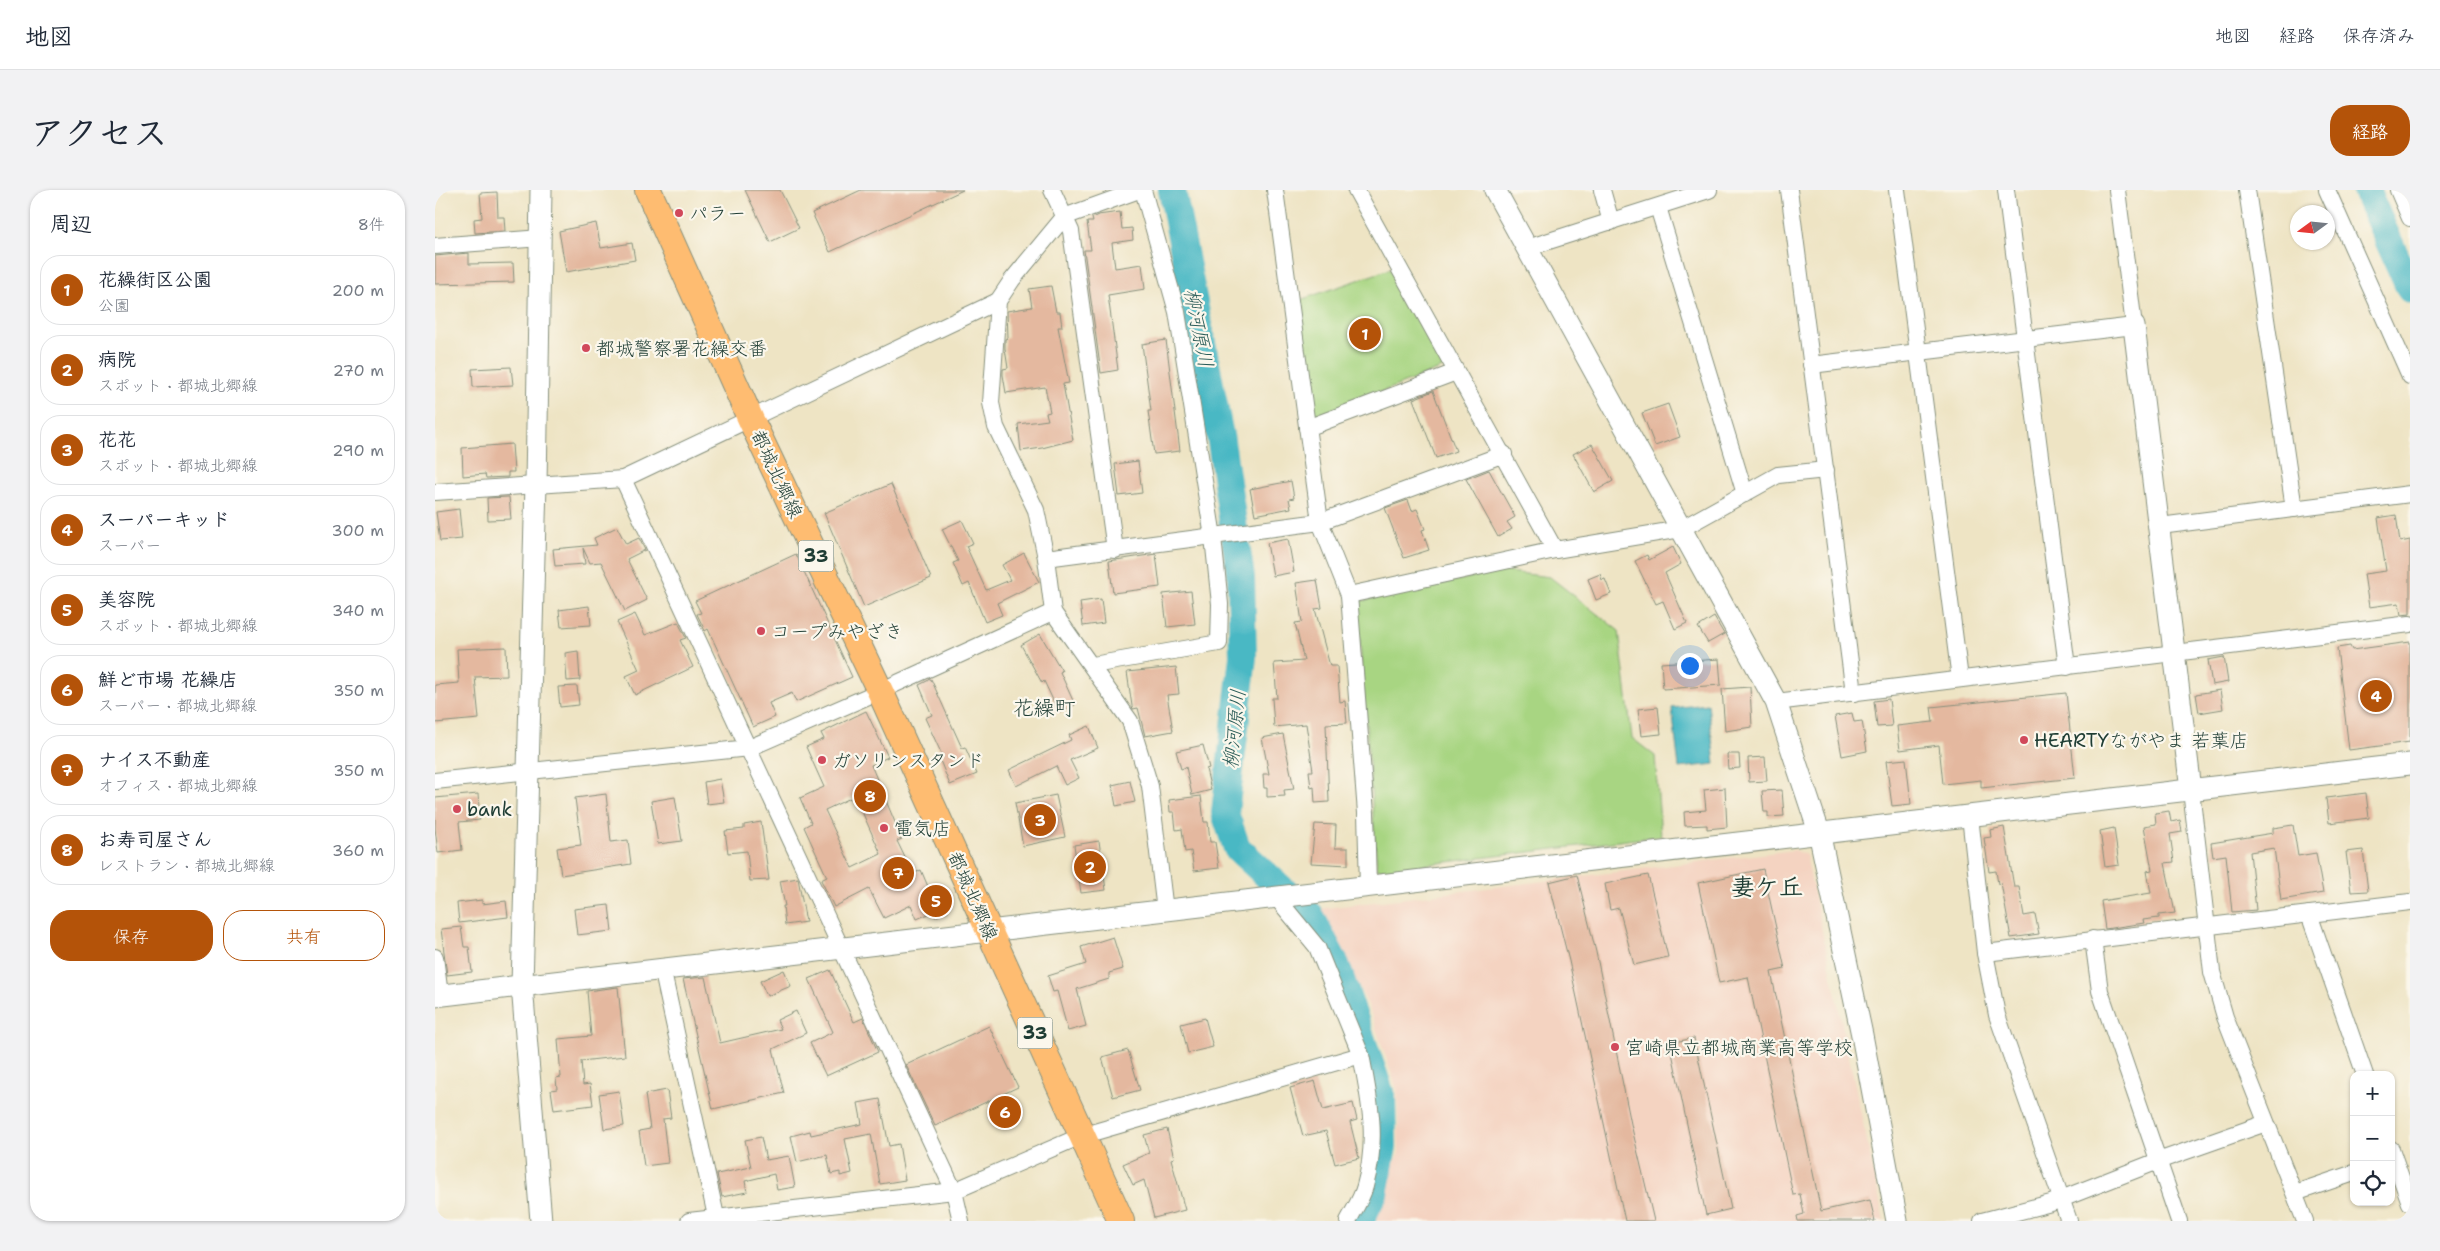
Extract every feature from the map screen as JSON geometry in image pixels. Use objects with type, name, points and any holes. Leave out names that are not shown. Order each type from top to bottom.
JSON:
[{"type":"main road","name":"都城北郷線","points":[[648,190],[751,420],[880,691],[1121,1221]]},
{"type":"street","points":[[541,190],[536,484],[522,985],[541,1221]]},
{"type":"street","points":[[1052,190],[1071,231],[1115,550]]},
{"type":"street","points":[[1093,665],[1219,643],[1220,604],[1217,536],[1177,312],[1141,190],[1064,217],[1012,280],[998,301],[991,403],[996,427],[1036,510],[1046,558],[1053,612],[1093,665],[1130,721],[1150,786],[1165,911]]},
{"type":"street","points":[[1275,190],[1320,522],[1349,595],[1366,813],[1368,887]]},
{"type":"street","points":[[1356,190],[1456,372],[1504,454],[1555,550]]},
{"type":"street","points":[[1495,190],[1776,702],[1819,832],[1862,1035],[1897,1221]]},
{"type":"street","points":[[1602,190],[1611,222]]},
{"type":"street","points":[[1527,248],[1707,190]]},
{"type":"street","points":[[1789,190],[1854,693]]},
{"type":"street","points":[[1897,190],[1960,679]]},
{"type":"street","points":[[2006,190],[2067,667]]},
{"type":"street","points":[[2117,190],[2160,526],[2212,972],[2225,1017],[2305,1221]]},
{"type":"street","points":[[2247,190],[2294,509]]},
{"type":"street","points":[[2327,190],[2410,376]]},
{"type":"street","points":[[2398,190],[2410,218]]},
{"type":"street","points":[[1658,207],[1745,494]]},
{"type":"street","points":[[435,246],[541,238]]},
{"type":"street","points":[[435,492],[623,479],[751,420],[998,301]]},
{"type":"street","points":[[1811,365],[2134,326]]},
{"type":"street","points":[[1307,428],[1456,372]]},
{"type":"street","points":[[1046,558],[1320,522],[1504,454]]},
{"type":"street","points":[[1349,595],[1555,550],[1681,529],[1778,475],[1826,470]]},
{"type":"street","points":[[623,479],[954,1190],[961,1221]]},
{"type":"street","points":[[2160,526],[2410,494]]},
{"type":"street","points":[[435,781],[749,748],[1053,612]]},
{"type":"street","points":[[1776,702],[2410,624]]},
{"type":"street","points":[[435,956],[438,996],[662,968],[1165,911],[1819,832],[2410,764]]},
{"type":"street","points":[[1970,816],[1985,953],[1997,1015],[2069,1221]]},
{"type":"street","points":[[1276,898],[1317,947],[1361,1055],[1373,1118],[1372,1152],[1365,1188],[1348,1221]]},
{"type":"street","points":[[1985,953],[2410,902]]},
{"type":"street","points":[[2309,914],[2364,1071]]},
{"type":"street","points":[[2093,939],[2100,991],[2179,1221]]},
{"type":"street","points":[[662,968],[716,1220]]},
{"type":"street","points":[[689,1221],[716,1220],[954,1190],[1081,1136],[1361,1055]]},
{"type":"street","points":[[1982,1221],[2060,1199],[2158,1161],[2265,1123]]},
{"type":"street","points":[[2394,1161],[2410,1203]]},
{"type":"street","points":[[2295,1193],[2350,1174]]},
{"type":"shaded area","name":"宮崎県立都城商業高等学校","points":[[1795,850],[1806,855],[1884,1221],[1369,1221],[1399,1153],[1397,1090],[1368,1005],[1318,909]]},
{"type":"green space","points":[[1390,269],[1445,367],[1315,418],[1297,301]]},
{"type":"green space","points":[[1501,571],[1550,577],[1619,631],[1632,738],[1655,756],[1661,836],[1381,870],[1377,868],[1357,602]]},
{"type":"water","points":[[1708,704],[1715,764],[1679,768],[1672,708]]},
{"type":"building","points":[[745,190],[780,190],[799,228],[770,242]]},
{"type":"building","points":[[861,190],[963,190],[830,252],[812,213]]},
{"type":"building","points":[[497,192],[498,217],[504,217],[505,231],[475,233],[474,219],[482,218],[480,193]]},
{"type":"building","points":[[1120,212],[1122,229],[1132,228],[1133,240],[1112,243],[1115,268],[1142,264],[1145,289],[1108,295],[1118,370],[1101,373],[1084,250],[1091,250],[1087,222],[1093,222],[1092,218],[1098,215]]},
{"type":"building","points":[[596,223],[601,248],[632,243],[635,260],[566,272],[559,231]]},
{"type":"building","points":[[469,253],[469,264],[513,263],[514,282],[435,284],[435,256]]},
{"type":"building","points":[[1051,286],[1056,312],[1060,312],[1062,327],[1058,327],[1069,383],[1063,384],[1073,440],[1021,451],[1018,424],[1048,420],[1046,413],[1050,412],[1045,387],[1006,393],[1003,369],[1008,368],[1005,349],[1005,339],[1008,338],[1007,311],[1032,307],[1029,289]]},
{"type":"building","points":[[1166,340],[1180,451],[1154,454],[1148,411],[1151,411],[1142,344]]},
{"type":"building","points":[[511,367],[513,385],[473,387],[472,369]]},
{"type":"building","points":[[1433,391],[1456,451],[1436,458],[1413,399]]},
{"type":"building","points":[[1668,404],[1680,437],[1655,446],[1642,413]]},
{"type":"building","points":[[512,444],[514,472],[508,472],[508,477],[486,478],[485,474],[463,476],[462,448]]},
{"type":"building","points":[[1592,444],[1613,481],[1594,492],[1573,454]]},
{"type":"building","points":[[1138,461],[1142,493],[1119,496],[1115,464]]},
{"type":"building","points":[[1489,470],[1515,517],[1507,522],[1512,529],[1498,537],[1466,479]]},
{"type":"building","points":[[1291,481],[1294,498],[1289,499],[1291,508],[1255,515],[1250,489]]},
{"type":"building","points":[[891,484],[931,578],[864,607],[824,513]]},
{"type":"building","points":[[509,497],[511,519],[488,520],[487,498]]},
{"type":"building","points":[[1408,500],[1412,511],[1417,509],[1425,529],[1422,530],[1429,550],[1404,558],[1385,508]]},
{"type":"building","points":[[459,509],[462,539],[440,541],[436,512]]},
{"type":"building","points":[[2396,515],[2400,542],[2410,540],[2410,614],[2401,615],[2399,603],[2369,607],[2364,574],[2386,571],[2378,518]]},
{"type":"building","points":[[962,520],[973,543],[966,546],[986,590],[1010,580],[1002,565],[1024,553],[1039,582],[997,603],[1002,615],[985,622],[969,583],[963,586],[953,563],[958,561],[942,529]]},
{"type":"building","points":[[617,527],[626,544],[639,538],[645,550],[627,559],[647,600],[625,611],[601,562],[590,563],[583,548],[585,564],[555,566],[553,549],[597,545],[594,538]]},
{"type":"building","points":[[1288,539],[1294,572],[1273,576],[1267,543]]},
{"type":"building","points":[[1673,547],[1681,564],[1665,573],[1687,623],[1675,629],[1663,601],[1656,604],[1635,561],[1647,555],[1649,560]]},
{"type":"building","points":[[796,554],[852,677],[796,702],[792,693],[769,703],[775,717],[753,727],[708,629],[705,631],[697,614],[701,613],[695,601]]},
{"type":"building","points":[[1156,554],[1160,587],[1113,593],[1109,561]]},
{"type":"building","points":[[1600,574],[1602,580],[1605,579],[1611,594],[1596,600],[1588,579]]},
{"type":"building","points":[[1317,580],[1322,608],[1315,609],[1330,666],[1337,666],[1340,702],[1345,701],[1347,723],[1326,724],[1329,802],[1315,803],[1314,787],[1311,788],[1309,771],[1313,771],[1306,724],[1274,727],[1272,698],[1277,698],[1274,663],[1304,661],[1295,623],[1302,622],[1296,583]]},
{"type":"building","points":[[1191,591],[1195,624],[1167,627],[1163,594]]},
{"type":"building","points":[[1101,599],[1104,623],[1083,626],[1080,602]]},
{"type":"building","points":[[589,606],[591,625],[561,627],[559,610]]},
{"type":"building","points":[[635,614],[645,635],[678,622],[686,638],[680,640],[693,667],[635,695],[626,676],[639,670],[617,622]]},
{"type":"building","points":[[1714,617],[1724,634],[1708,643],[1698,627]]},
{"type":"building","points":[[1040,634],[1062,671],[1060,672],[1075,705],[1059,713],[1044,681],[1042,683],[1021,645]]},
{"type":"building","points":[[2410,642],[2410,742],[2349,750],[2337,648],[2350,646],[2352,650]]},
{"type":"building","points":[[506,647],[507,676],[475,677],[479,719],[435,723],[435,685],[459,683],[457,649]]},
{"type":"building","points":[[578,651],[580,680],[567,681],[565,653]]},
{"type":"building","points":[[2224,657],[2228,682],[2212,685],[2208,660]]},
{"type":"building","points":[[1719,659],[1721,685],[1663,689],[1661,663]]},
{"type":"building","points":[[1176,667],[1179,694],[1167,695],[1173,731],[1145,736],[1138,708],[1133,709],[1132,706],[1127,672]]},
{"type":"building","points":[[931,679],[962,748],[965,747],[977,774],[950,785],[939,758],[943,757],[925,718],[932,715],[919,685]]},
{"type":"building","points":[[577,686],[579,705],[560,707],[558,687]]},
{"type":"building","points":[[1750,687],[1752,727],[1725,731],[1722,689]]},
{"type":"building","points":[[2220,690],[2223,709],[2199,713],[2196,694]]},
{"type":"building","name":"HEARTYながやま 若葉店","points":[[2066,693],[2075,778],[1981,788],[1981,780],[1943,784],[1939,745],[1900,750],[1897,726],[1933,722],[1931,707]]},
{"type":"building","points":[[1889,699],[1892,726],[1877,727],[1874,701]]},
{"type":"building","points":[[1658,707],[1661,734],[1641,736],[1638,709]]},
{"type":"building","points":[[866,711],[888,757],[871,765],[902,839],[897,841],[913,874],[921,870],[929,889],[937,885],[948,911],[935,917],[933,912],[917,919],[911,905],[884,918],[869,889],[834,907],[821,880],[827,877],[804,827],[811,823],[800,798],[824,787],[806,747],[824,739],[821,733]],"holes":[[[855,796],[881,854],[852,868],[825,810]]]},
{"type":"building","points":[[1852,713],[1854,722],[1862,721],[1867,751],[1842,756],[1835,716]]},
{"type":"building","points":[[1089,726],[1098,748],[1070,760],[1079,778],[1065,785],[1056,766],[1016,786],[1009,770],[1071,740],[1069,735]]},
{"type":"building","points":[[1283,734],[1294,789],[1284,790],[1285,796],[1267,797],[1267,788],[1264,788],[1263,774],[1269,774],[1262,738]]},
{"type":"building","points":[[1203,745],[1209,768],[1206,769],[1211,790],[1192,795],[1186,767],[1181,769],[1176,751]]},
{"type":"building","points":[[1727,754],[1739,754],[1740,768],[1728,769]]},
{"type":"building","points":[[1765,757],[1767,781],[1749,782],[1748,758]]},
{"type":"building","points":[[1906,759],[1911,804],[1892,806],[1886,761]]},
{"type":"building","points":[[720,779],[724,802],[707,804],[704,782]]},
{"type":"building","points":[[1130,781],[1135,802],[1116,806],[1112,785]]},
{"type":"building","points":[[1725,788],[1727,827],[1707,829],[1707,825],[1685,826],[1684,812],[1706,810],[1704,790]]},
{"type":"building","points":[[1782,790],[1784,816],[1768,817],[1768,812],[1764,812],[1762,791]]},
{"type":"building","points":[[2366,793],[2369,818],[2329,823],[2326,798]]},
{"type":"building","name":"bank","points":[[478,794],[480,820],[459,822],[462,850],[438,853],[435,828],[435,798]]},
{"type":"building","points":[[606,794],[611,842],[628,840],[631,864],[561,875],[557,848],[581,845],[575,798]]},
{"type":"building","points":[[1056,795],[1065,837],[1023,846],[1015,803]]},
{"type":"building","points":[[1201,796],[1204,822],[1208,822],[1210,842],[1215,842],[1219,868],[1194,871],[1191,851],[1185,852],[1182,829],[1176,830],[1174,812],[1170,812],[1169,800]]},
{"type":"building","points":[[675,797],[682,841],[658,844],[651,801]]},
{"type":"building","points":[[2169,811],[2171,822],[2180,820],[2182,832],[2170,834],[2174,862],[2165,863],[2175,913],[2143,920],[2144,923],[2105,929],[2101,901],[2151,893],[2147,871],[2152,870],[2144,826],[2156,824],[2155,813]]},
{"type":"building","points":[[761,822],[769,880],[750,881],[747,851],[728,853],[725,831],[744,829],[744,825]]},
{"type":"building","points":[[1315,824],[1336,825],[1335,848],[1348,848],[1348,865],[1311,863]]},
{"type":"building","points":[[2293,825],[2298,856],[2316,853],[2323,893],[2281,900],[2274,848],[2250,852],[2256,910],[2232,912],[2226,855],[2213,857],[2211,843],[2273,833],[2273,828]]},
{"type":"building","points":[[2004,827],[2014,887],[2019,887],[2024,916],[2035,914],[2039,934],[2011,938],[2001,883],[1998,884],[1996,871],[1989,872],[1984,838],[1991,837],[1990,830]]},
{"type":"building","points":[[2114,828],[2119,865],[2105,867],[2100,831]]},
{"type":"building","points":[[1099,841],[1106,890],[1081,893],[1074,845]]},
{"type":"building","points":[[2363,850],[2368,891],[2351,892],[2346,852]]},
{"type":"building","points":[[1763,869],[1785,969],[1771,972],[1821,1211],[1870,1200],[1875,1221],[1798,1221],[1797,1216],[1804,1214],[1800,1194],[1793,1195],[1748,977],[1719,983],[1698,883]]},
{"type":"building","points":[[1577,875],[1596,952],[1631,1124],[1654,1221],[1625,1221],[1569,961],[1549,882]]},
{"type":"building","points":[[1648,875],[1668,957],[1634,965],[1619,908],[1610,910],[1605,884]]},
{"type":"building","points":[[798,878],[806,922],[785,925],[783,906],[785,906],[780,881]]},
{"type":"building","points":[[482,900],[482,904],[506,901],[508,917],[459,923],[457,903]]},
{"type":"building","points":[[609,905],[612,931],[577,935],[574,909]]},
{"type":"building","points":[[461,927],[464,947],[469,947],[472,972],[447,975],[441,929]]},
{"type":"building","points":[[1113,937],[1123,969],[1109,973],[1109,979],[1077,989],[1086,1026],[1068,1031],[1057,991],[1053,992],[1048,976],[1086,964],[1081,947]]},
{"type":"building","points":[[784,970],[791,986],[767,996],[760,981]]},
{"type":"building","points":[[830,970],[854,1022],[863,1018],[878,1052],[826,1076],[810,1043],[833,1032],[809,979]]},
{"type":"building","points":[[705,977],[720,1043],[781,1029],[777,1020],[796,1011],[806,1033],[773,1049],[784,1093],[713,1109],[683,979]]},
{"type":"building","points":[[618,987],[625,1056],[581,1061],[583,1085],[590,1084],[593,1105],[554,1110],[551,1090],[557,1089],[556,1078],[561,1077],[558,1039],[591,1036],[587,991]]},
{"type":"building","points":[[1205,1018],[1213,1047],[1188,1053],[1181,1024]]},
{"type":"building","points":[[989,1026],[1018,1087],[935,1126],[906,1065]]},
{"type":"building","points":[[1694,1038],[1731,1209],[1706,1215],[1670,1043]]},
{"type":"building","points":[[1128,1050],[1140,1090],[1113,1097],[1102,1057]]},
{"type":"building","points":[[1315,1081],[1323,1110],[1353,1103],[1357,1120],[1350,1122],[1359,1158],[1335,1164],[1326,1131],[1303,1136],[1290,1088]]},
{"type":"building","points":[[667,1090],[671,1118],[663,1119],[668,1163],[644,1166],[639,1131],[650,1129],[645,1094]]},
{"type":"building","points":[[619,1091],[624,1126],[604,1129],[599,1094]]},
{"type":"building","points":[[880,1099],[889,1146],[899,1144],[905,1180],[880,1184],[871,1134],[845,1139],[852,1173],[840,1176],[840,1172],[831,1174],[827,1155],[797,1162],[791,1136],[810,1131],[811,1135],[862,1124],[858,1103]]},
{"type":"building","points":[[1167,1129],[1174,1158],[1171,1159],[1185,1210],[1154,1218],[1144,1180],[1133,1185],[1123,1164],[1149,1153],[1144,1135]]},
{"type":"building","points":[[761,1137],[766,1160],[789,1156],[795,1187],[777,1190],[774,1174],[745,1181],[747,1192],[722,1197],[717,1174],[751,1167],[745,1140]]},
{"type":"waterway","name":"柳河原川","points":[[1172,190],[1221,441],[1241,578],[1243,657],[1225,813],[1237,848],[1310,915],[1336,965],[1382,1098],[1383,1147],[1374,1193],[1360,1221]]},
{"type":"waterway","points":[[2366,190],[2410,289]]},
{"type":"place","name":"パラー","points":[[679,213]]},
{"type":"place","name":"花繰街区公園","points":[[1365,334]]},
{"type":"place","name":"都城警察署花繰交番","points":[[586,348]]},
{"type":"place","name":"コープみやざき","points":[[761,631]]},
{"type":"place","name":"スーパーキッド","points":[[2376,696]]},
{"type":"place","name":"HEARTYながやま 若葉店","points":[[2024,740]]},
{"type":"place","name":"ガソリンスタンド","points":[[822,760]]},
{"type":"place","name":"お寿司屋さん","points":[[870,796]]},
{"type":"place","name":"bank","points":[[457,809]]},
{"type":"place","name":"花花","points":[[1040,820]]},
{"type":"place","name":"電気店","points":[[884,828]]},
{"type":"place","name":"病院","points":[[1090,867]]},
{"type":"place","name":"ナイス不動産","points":[[898,873]]},
{"type":"place","name":"美容院","points":[[936,901]]},
{"type":"place","name":"宮崎県立都城商業高等学校","points":[[1615,1047]]},
{"type":"place","name":"鮮ど市場 花繰店","points":[[1005,1112]]},
{"type":"district","name":"花繰町","points":[[1044,708]]},
{"type":"district","name":"妻ケ丘","points":[[1767,887]]}]
